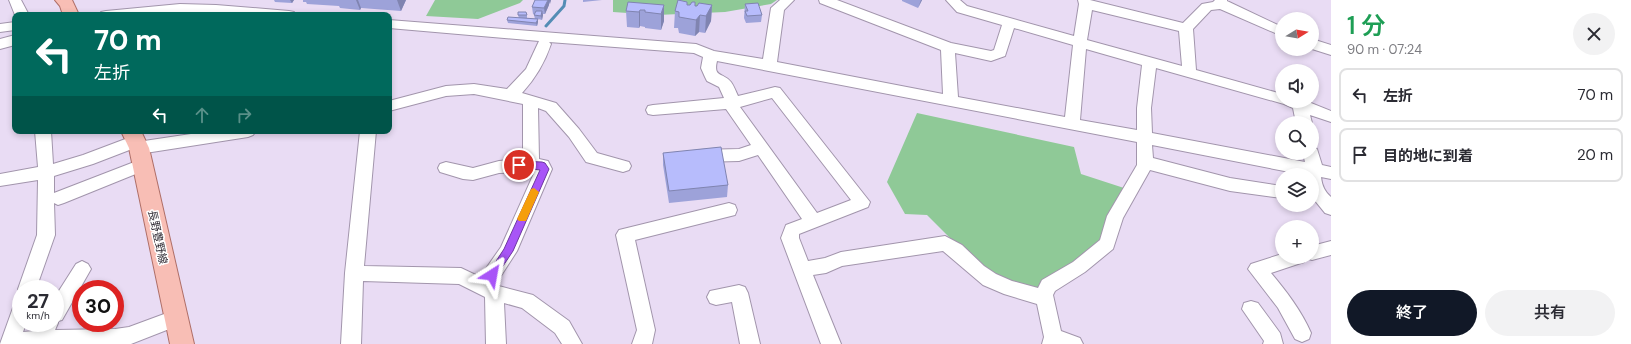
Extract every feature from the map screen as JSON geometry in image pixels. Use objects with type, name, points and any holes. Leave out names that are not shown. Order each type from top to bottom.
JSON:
[{"type":"main road","points":[[63,0],[67,4],[70,12]]},
{"type":"main road","name":"長野豊野線","points":[[137,146],[182,344]]},
{"type":"street","points":[[15,0],[21,12]]},
{"type":"street","points":[[769,65],[778,8],[788,0]]},
{"type":"street","points":[[824,0],[948,47],[991,56],[1000,53],[1009,22]]},
{"type":"street","points":[[952,0],[962,9],[1275,97]]},
{"type":"street","points":[[1072,124],[1085,2],[1186,28]]},
{"type":"street","points":[[1189,72],[1186,28],[1207,7],[1218,5],[1220,2],[1275,29]]},
{"type":"street","points":[[138,12],[180,8],[216,8],[258,12]]},
{"type":"street","points":[[392,24],[696,50],[711,55],[1304,168]]},
{"type":"street","points":[[0,28],[12,26]]},
{"type":"street","points":[[392,31],[677,55],[711,55]]},
{"type":"street","points":[[0,35],[12,34]]},
{"type":"street","points":[[0,44],[12,41]]},
{"type":"street","points":[[510,95],[520,88],[540,57],[544,44]]},
{"type":"street","points":[[1319,46],[1331,50]]},
{"type":"street","points":[[948,47],[951,101]]},
{"type":"street","points":[[711,55],[708,68],[712,77],[726,84],[733,103],[733,108],[813,220]]},
{"type":"street","points":[[1073,344],[1053,341],[1044,295],[1048,286],[1079,267],[1107,244],[1115,216],[1146,165],[1144,108],[1150,61]]},
{"type":"street","points":[[392,105],[446,91],[474,89],[510,95],[551,107],[574,133],[592,158],[622,166]]},
{"type":"street","points":[[653,110],[733,103],[775,92],[862,202],[813,220],[792,230],[790,238],[831,344]]},
{"type":"street","points":[[530,101],[531,164]]},
{"type":"street","points":[[1310,108],[1331,117]]},
{"type":"street","points":[[30,280],[46,236],[46,172],[43,134]]},
{"type":"street","points":[[0,180],[46,172],[137,146],[219,134]]},
{"type":"street","points":[[351,344],[354,273],[368,134]]},
{"type":"street","points":[[58,198],[137,146]]},
{"type":"street","points":[[687,156],[720,154],[739,155],[761,148]]},
{"type":"street","points":[[1145,162],[1234,186],[1266,192],[1275,192]]},
{"type":"street","points":[[446,168],[473,174],[499,167],[531,164],[542,165],[544,169],[489,290],[496,344]]},
{"type":"street","points":[[1319,171],[1331,173]]},
{"type":"street","points":[[1319,198],[1331,208]]},
{"type":"street","points":[[642,344],[646,330],[625,235],[728,210]]},
{"type":"street","points":[[803,269],[826,265],[841,259],[945,243],[956,249],[984,276],[1012,289],[1045,298]]},
{"type":"street","points":[[1319,251],[1331,248]]},
{"type":"street","points":[[1275,264],[1257,269],[1284,302],[1302,333]]},
{"type":"street","points":[[64,299],[82,269]]},
{"type":"street","points":[[354,273],[461,276],[489,290],[527,301],[562,327],[572,344]]},
{"type":"street","points":[[716,297],[739,292],[750,344]]},
{"type":"street","points":[[1251,309],[1273,339],[1273,344]]},
{"type":"street","points":[[13,332],[9,343],[39,339],[114,341],[175,318]]},
{"type":"street","points":[[39,339],[43,332]]},
{"type":"green space","points":[[435,0],[523,0],[520,3],[478,19],[426,16]]},
{"type":"green space","points":[[613,0],[777,0],[771,4],[725,12],[657,15],[613,12]]},
{"type":"green space","points":[[917,113],[1074,147],[1081,174],[1124,188],[1103,235],[1086,256],[1037,292],[995,277],[958,246],[927,215],[905,214],[887,182]]},
{"type":"building","points":[[535,0],[548,0],[544,8],[532,7]]},
{"type":"building","points":[[678,0],[687,2],[687,5],[695,2],[695,6],[699,3],[712,5],[706,16],[700,15],[696,20],[679,17],[679,12],[675,11]]},
{"type":"building","points":[[628,2],[664,5],[661,14],[645,12],[645,10],[640,10],[639,12],[626,11]]},
{"type":"building","points":[[758,3],[762,15],[747,16],[745,11],[748,11],[745,4]]},
{"type":"building","points":[[536,11],[542,11],[541,16],[534,15]]},
{"type":"building","points":[[518,12],[526,12],[527,15],[518,15]]},
{"type":"building","points":[[508,17],[538,19],[536,23],[507,20]]},
{"type":"building","points":[[721,147],[728,185],[669,191],[663,153]]},
{"type":"waterway","points":[[546,26],[564,6],[565,0]]},
{"type":"slow traffic","points":[[522,219],[534,192]]},
{"type":"route","points":[[492,275],[508,251],[544,169],[542,165],[519,165]]}]
